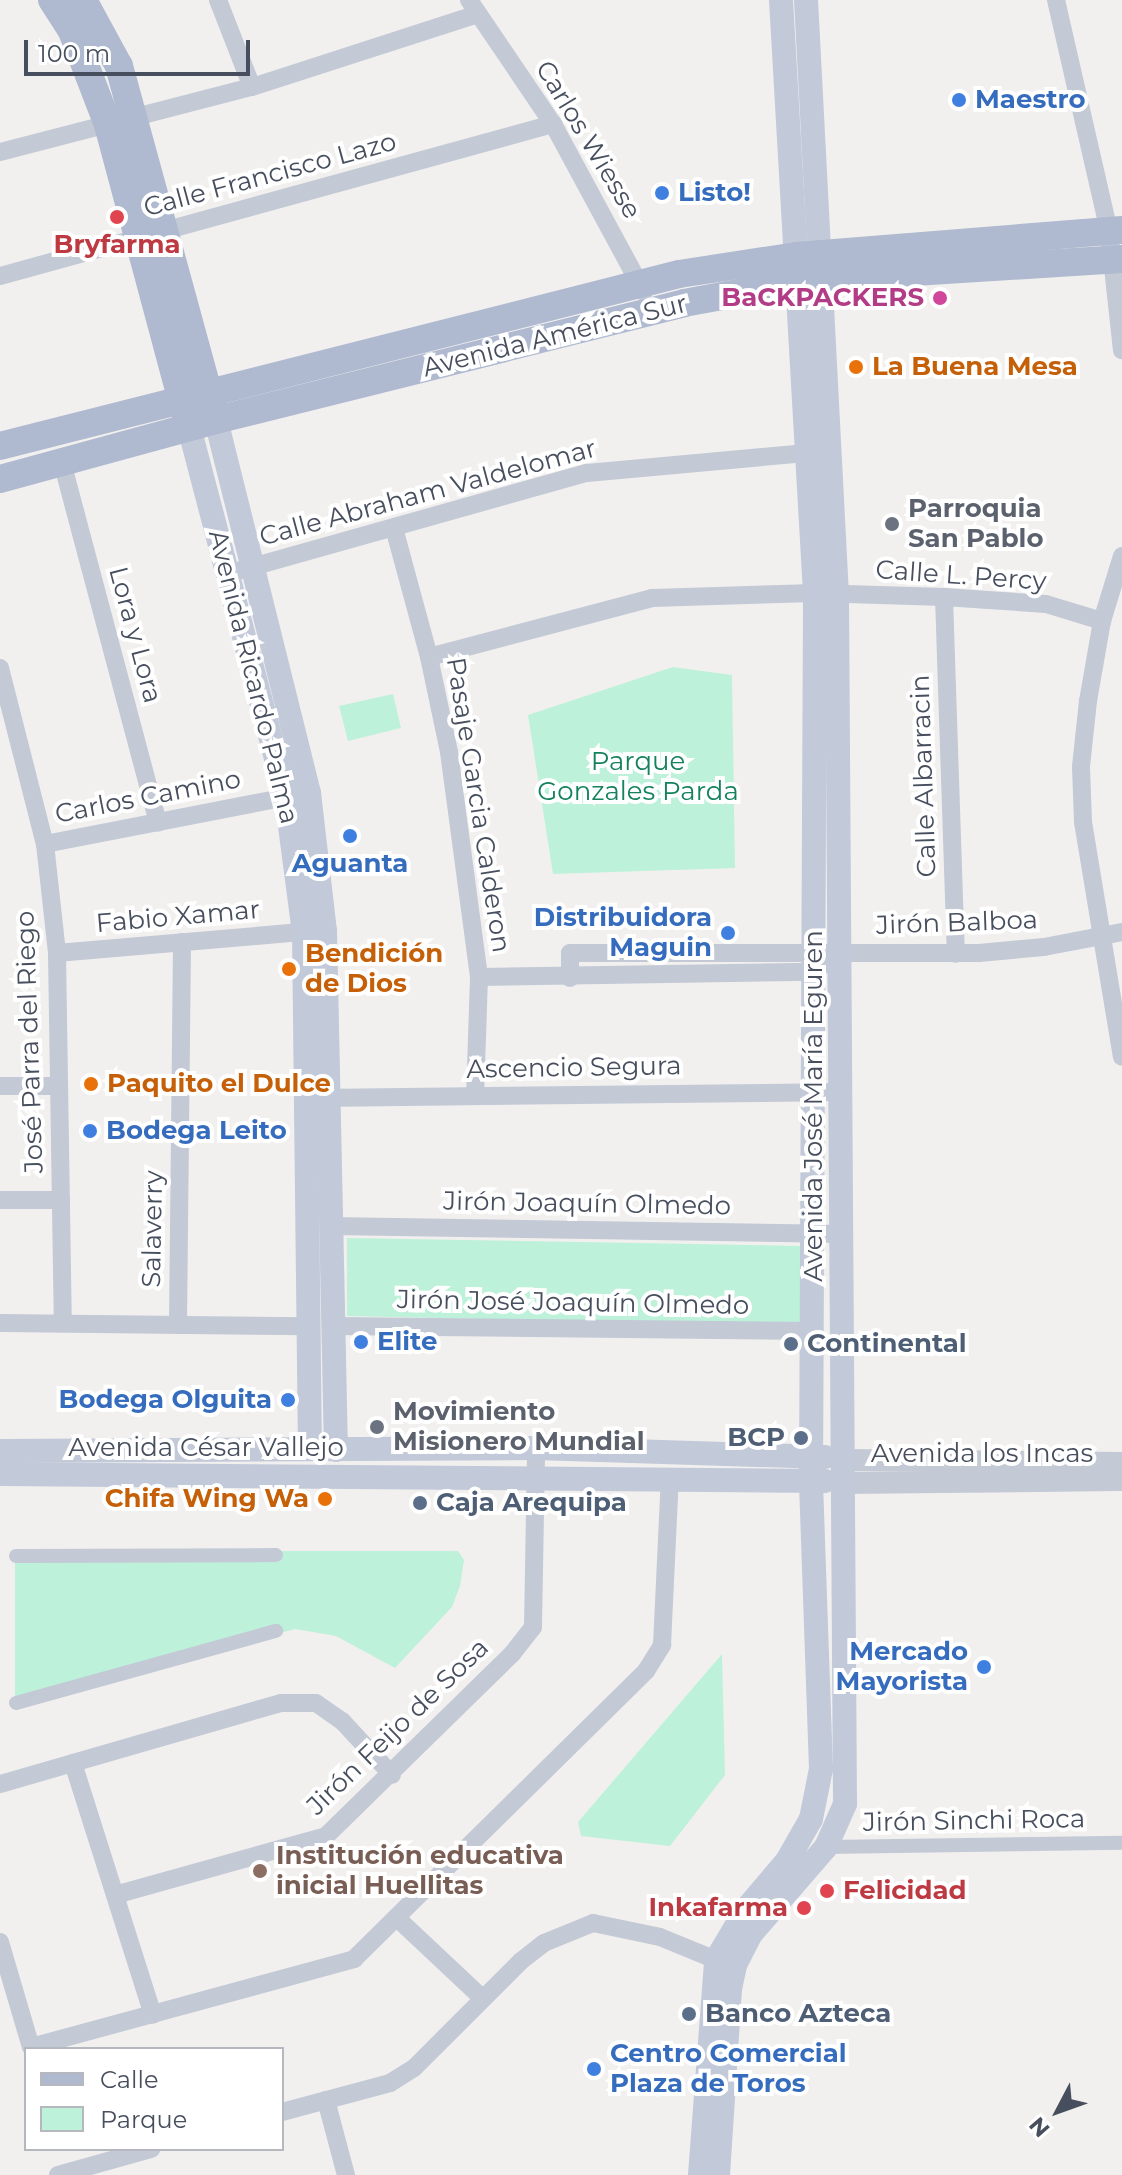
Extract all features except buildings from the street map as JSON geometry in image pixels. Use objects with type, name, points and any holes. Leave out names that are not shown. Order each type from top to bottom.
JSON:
[{"type":"main road","name":"Avenida Ricardo Palma","points":[[52,0],[121,121]]},
{"type":"main road","name":"Avenida Ricardo Palma","points":[[83,0],[119,66],[121,121],[150,235],[180,399],[203,423],[255,566],[325,931],[308,1326],[310,1449]]},
{"type":"main road","name":"Avenida José María Eguren","points":[[781,0],[797,54]]},
{"type":"main road","name":"Avenida José María Eguren","points":[[718,2175],[730,1989],[735,1965],[751,1934],[826,1847],[845,1804],[841,952],[823,541],[806,452],[808,268],[797,54],[806,0]]},
{"type":"main road","name":"Avenida América Sur","points":[[0,446],[642,282],[930,258],[1116,231]]},
{"type":"main road","name":"Avenida Ricardo Palma","points":[[150,235],[208,392],[203,423],[230,574],[298,795],[304,932],[330,1226],[336,1450]]},
{"type":"main road","name":"Avenida América Sur","points":[[930,258],[1118,259]]},
{"type":"main road","name":"Avenida José María Eguren","points":[[808,268],[832,451],[823,541]]},
{"type":"main road","name":"Avenida América Sur","points":[[0,479],[203,423],[650,313],[808,268]]},
{"type":"main road","name":"Avenida José María Eguren","points":[[700,2175],[716,1960],[747,1908],[787,1861],[811,1819],[819,1795],[821,1769],[811,1480],[813,962],[826,594]]},
{"type":"main road","name":"Avenida César Vallejo","points":[[0,1451],[536,1448],[812,1454],[843,1472]]},
{"type":"main road","name":"Avenida César Vallejo","points":[[0,1474],[811,1480],[843,1472]]},
{"type":"street","points":[[218,0],[252,87]]},
{"type":"street","points":[[1056,0],[1116,231],[1122,350]]},
{"type":"street","points":[[0,152],[252,87],[473,7]]},
{"type":"street","name":"Carlos Wiesse","points":[[473,7],[553,124],[642,282],[650,313]]},
{"type":"street","name":"Calle Francisco Lazo","points":[[0,276],[553,124]]},
{"type":"street","name":"Calle Abraham Valdelomar","points":[[230,574],[587,473],[832,451]]},
{"type":"street","name":"Lora y Lora","points":[[62,462],[158,822]]},
{"type":"street","name":"Pasaje Garcia Calderon","points":[[394,528],[429,657],[449,752],[479,977],[475,1095]]},
{"type":"street","points":[[1122,556],[1102,621],[1088,701],[1081,767],[1083,822],[1122,1057]]},
{"type":"street","name":"Calle L. Percy","points":[[429,657],[652,598],[826,594],[944,597],[1046,604],[1102,621]]},
{"type":"street","name":"Calle Albarracin","points":[[944,597],[956,954]]},
{"type":"street","name":"José Parra del Riego","points":[[0,668],[6,718],[45,844],[57,953],[63,1323]]},
{"type":"street","name":"Carlos Camino","points":[[45,844],[298,795]]},
{"type":"street","name":"Fabio Xamar","points":[[57,953],[304,932]]},
{"type":"street","name":"Jirón Balboa","points":[[479,977],[570,978],[570,953],[813,962],[841,952],[956,954],[1044,947],[1122,932]]},
{"type":"street","name":"Salaverry","points":[[178,1325],[182,942]]},
{"type":"street","points":[[0,1086],[58,1086]]},
{"type":"street","name":"Ascencio Segura","points":[[318,1098],[842,1092]]},
{"type":"street","points":[[0,1200],[61,1200]]},
{"type":"street","name":"Jirón Joaquín Olmedo","points":[[330,1226],[843,1234]]},
{"type":"street","points":[[0,1323],[308,1326]]},
{"type":"street","name":"Jirón José Joaquín Olmedo","points":[[334,1326],[812,1331]]},
{"type":"street","name":"Jirón Feijo de Sosa","points":[[115,1895],[326,1836],[392,1775],[512,1654],[533,1627],[536,1448]]},
{"type":"street","name":"Avenida Ricardo Palma","points":[[310,1449],[311,1476]]},
{"type":"street","name":"Avenida Ricardo Palma","points":[[336,1450],[337,1476]]},
{"type":"street","name":"Avenida los Incas","points":[[843,1472],[1122,1463]]},
{"type":"street","name":"Avenida los Incas","points":[[843,1472],[1122,1480]]},
{"type":"street","points":[[0,1942],[31,2047],[354,1959],[398,1919],[646,1671],[662,1645],[670,1478]]},
{"type":"street","points":[[16,1556],[276,1555]]},
{"type":"street","points":[[16,1703],[276,1631]]},
{"type":"street","points":[[0,1784],[281,1703],[316,1703],[343,1722],[392,1775]]},
{"type":"street","points":[[73,1763],[153,2015]]},
{"type":"street","name":"Jirón Sinchi Roca","points":[[826,1847],[1122,1843]]},
{"type":"street","points":[[398,1919],[482,1998]]},
{"type":"street","points":[[284,2111],[390,2083],[414,2068],[482,1998],[544,1943],[593,1923],[660,1937],[716,1960]]},
{"type":"street","points":[[326,2100],[346,2175]]},
{"type":"street","points":[[58,2175],[144,2151]]},
{"type":"green space","name":"Parque Gonzales Parda","points":[[673,667],[732,675],[735,868],[553,874],[528,715]]},
{"type":"green space","points":[[393,694],[401,728],[348,741],[339,706]]},
{"type":"green space","points":[[347,1238],[802,1246],[802,1326],[347,1316]]},
{"type":"green space","points":[[280,1551],[458,1551],[464,1560],[460,1586],[452,1607],[395,1668],[336,1636],[295,1629],[15,1704],[15,1561],[279,1562]]},
{"type":"green space","points":[[722,1654],[725,1775],[670,1846],[581,1836],[578,1822]]},
{"type":"place","name":"Maestro","points":[[959,100]]},
{"type":"place","name":"Listo!","points":[[662,193]]},
{"type":"place","name":"Bryfarma","points":[[117,217]]},
{"type":"place","name":"BaCKPACKERS","points":[[940,298]]},
{"type":"place","name":"La Buena Mesa","points":[[856,367]]},
{"type":"place","name":"Parroquia San Pablo","points":[[892,524]]},
{"type":"place","name":"Aguanta","points":[[350,836]]},
{"type":"place","name":"Distribuidora Maguin","points":[[728,933]]},
{"type":"place","name":"Bendición de Dios","points":[[289,969]]},
{"type":"place","name":"Paquito el Dulce","points":[[91,1084]]},
{"type":"place","name":"Bodega Leito","points":[[90,1131]]},
{"type":"place","name":"Elite","points":[[361,1342]]},
{"type":"place","name":"Continental","points":[[791,1344]]},
{"type":"place","name":"Bodega Olguita","points":[[288,1400]]},
{"type":"place","name":"Movimiento Misionero Mundial","points":[[377,1427]]},
{"type":"place","name":"BCP","points":[[801,1438]]},
{"type":"place","name":"Chifa Wing Wa","points":[[325,1499]]},
{"type":"place","name":"Caja Arequipa","points":[[420,1503]]},
{"type":"place","name":"Mercado Mayorista","points":[[984,1667]]},
{"type":"place","name":"Institución educativa inicial Huellitas","points":[[260,1871]]},
{"type":"place","name":"Felicidad","points":[[827,1891]]},
{"type":"place","name":"Inkafarma","points":[[804,1908]]},
{"type":"place","name":"Banco Azteca","points":[[689,2014]]},
{"type":"place","name":"Centro Comercial Plaza de Toros","points":[[594,2069]]}]
